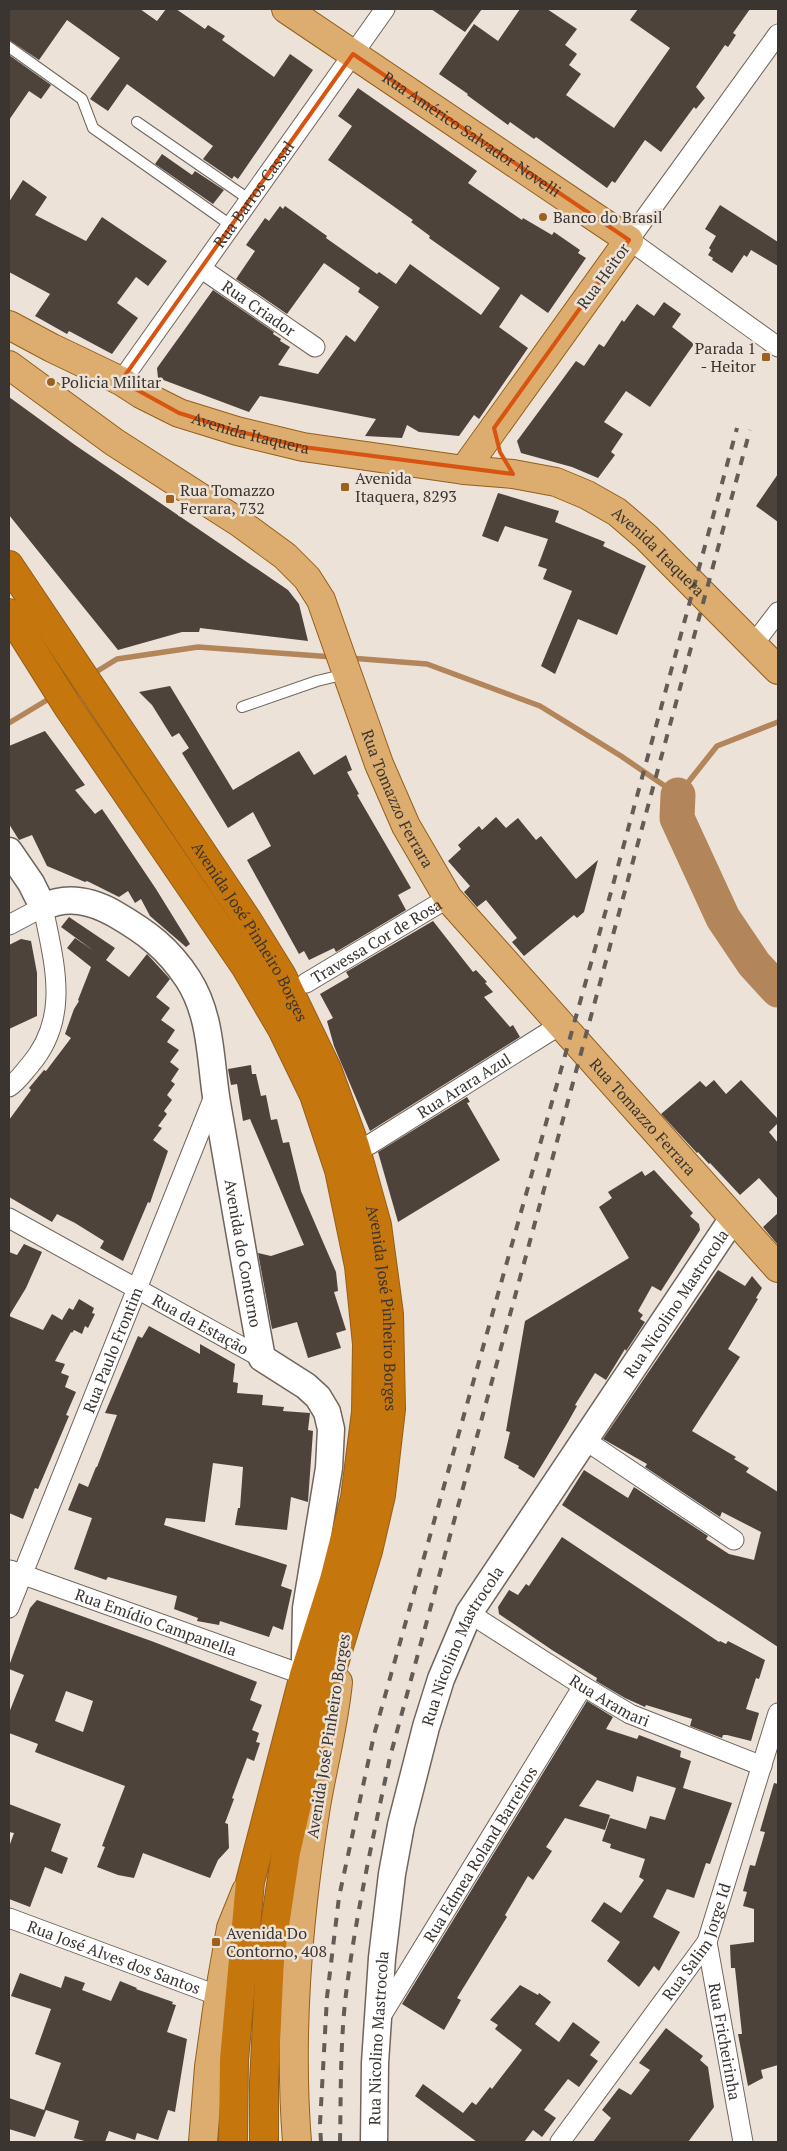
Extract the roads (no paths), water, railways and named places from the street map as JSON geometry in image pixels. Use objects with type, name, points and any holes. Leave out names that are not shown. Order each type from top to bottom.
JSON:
[{"type":"highway","name":"Avenida José Pinheiro Borges","points":[[9,565],[246,918],[282,976],[327,1069],[355,1146],[377,1226],[390,1314],[391,1409],[381,1495],[368,1551],[341,1640]]},
{"type":"highway","name":"Avenida José Pinheiro Borges","points":[[9,613],[68,707],[189,882],[249,974],[282,1029],[314,1096],[339,1170],[359,1266],[367,1344],[366,1412],[355,1498],[334,1580],[304,1675],[250,1882]]},
{"type":"highway","points":[[264,2142],[264,2083],[270,1958],[286,1852],[314,1730],[341,1640]]},
{"type":"highway","points":[[233,2142],[234,2060],[250,1882]]},
{"type":"main road","name":"Rua Américo Salvador Novelli","points":[[286,9],[629,240]]},
{"type":"main road","name":"Rua Heitor","points":[[464,470],[629,240]]},
{"type":"main road","name":"Avenida Itaquera","points":[[9,325],[121,381],[141,394],[179,413],[237,431],[303,447],[464,470],[513,474],[556,482],[587,495],[617,512],[646,537],[778,670]]},
{"type":"main road","name":"Rua Tomazzo Ferrara","points":[[9,365],[114,442],[240,523],[285,556],[307,578],[322,600],[379,764],[406,826],[448,898],[778,1268]]},
{"type":"main road","points":[[494,428],[500,452],[513,474]]},
{"type":"main road","name":"Avenida José Pinheiro Borges","points":[[297,2142],[293,2086],[294,1984],[304,1884],[337,1692],[341,1640]]},
{"type":"main road","name":"Avenida José Pinheiro Borges","points":[[203,2142],[209,2067],[231,1928],[250,1882]]},
{"type":"street","name":"Rua Barros Cassal","points":[[121,381],[385,9]]},
{"type":"street","name":"Rua Heitor","points":[[629,240],[778,34]]},
{"type":"street","name":"Rua Américo Salvador Novelli","points":[[629,240],[778,347]]},
{"type":"street","name":"Rua Criador","points":[[202,268],[315,347]]},
{"type":"street","points":[[754,645],[778,612]]},
{"type":"street","points":[[9,851],[43,907],[54,958],[57,997],[52,1026],[37,1057],[9,1088]]},
{"type":"street","name":"Travessa Cor de Rosa","points":[[306,982],[448,898]]},
{"type":"street","name":"Avenida do Contorno","points":[[43,907],[60,900],[79,900],[106,909],[144,930],[168,952],[189,980],[203,1010],[210,1038],[216,1093],[262,1358]]},
{"type":"street","points":[[9,925],[43,907]]},
{"type":"street","name":"Rua Arara Azul","points":[[368,1145],[560,1025]]},
{"type":"street","name":"Rua Paulo Frontim","points":[[9,1608],[15,1572],[136,1288],[216,1093]]},
{"type":"street","name":"Rua da Estação","points":[[9,1218],[262,1358]]},
{"type":"street","name":"Rua Nicolino Mastrocola","points":[[374,2142],[375,2063],[382,1958],[392,1874],[401,1825],[426,1726],[441,1679],[469,1613],[733,1218]]},
{"type":"street","points":[[262,1358],[306,1386],[318,1397],[327,1412],[331,1430],[328,1468],[306,1608],[304,1675]]},
{"type":"street","points":[[585,1440],[734,1540]]},
{"type":"street","name":"Rua Emídio Campanella","points":[[15,1572],[304,1675]]},
{"type":"street","name":"Rua Aramari","points":[[469,1613],[630,1714],[762,1766]]},
{"type":"street","name":"Rua Edmea Roland Barreiros","points":[[378,2021],[583,1686]]},
{"type":"street","name":"Rua Salim Jorge Id","points":[[560,2142],[707,1942],[762,1766],[775,1741],[778,1713]]},
{"type":"street","name":"Rua José Alves dos Santos","points":[[9,1918],[219,1996]]},
{"type":"street","name":"Rua Fricheirinha","points":[[707,1942],[743,2142]]},
{"type":"street","points":[[189,2142],[209,2067]]},
{"type":"lane","points":[[9,47],[82,99],[93,128],[232,226]]},
{"type":"lane","points":[[137,122],[250,200]]},
{"type":"lane","points":[[242,708],[346,670]]},
{"type":"waterway","points":[[91,675],[117,659],[198,647],[333,657]]},
{"type":"waterway","points":[[350,658],[427,664],[540,706],[621,756],[678,795],[717,746],[778,722]]},
{"type":"waterway","points":[[9,723],[52,697]]},
{"type":"waterway","points":[[678,795],[677,818],[723,918],[754,964],[778,990]]},
{"type":"railway","points":[[321,2142],[320,2124],[327,1997],[339,1897],[374,1735],[611,892],[737,428]]},
{"type":"railway","points":[[340,2142],[342,2044],[347,1986],[361,1900],[390,1757],[750,430]]},
{"type":"place","name":"Banco do Brasil","points":[[543,217]]},
{"type":"place","name":"Parada 1 - Heitor","points":[[766,357]]},
{"type":"place","name":"Policia Militar","points":[[51,382]]},
{"type":"place","name":"Avenida Itaquera, 8293","points":[[345,487]]},
{"type":"place","name":"Rua Tomazzo Ferrara, 732","points":[[170,499]]},
{"type":"place","name":"Avenida Do Contorno, 408","points":[[216,1942]]}]
